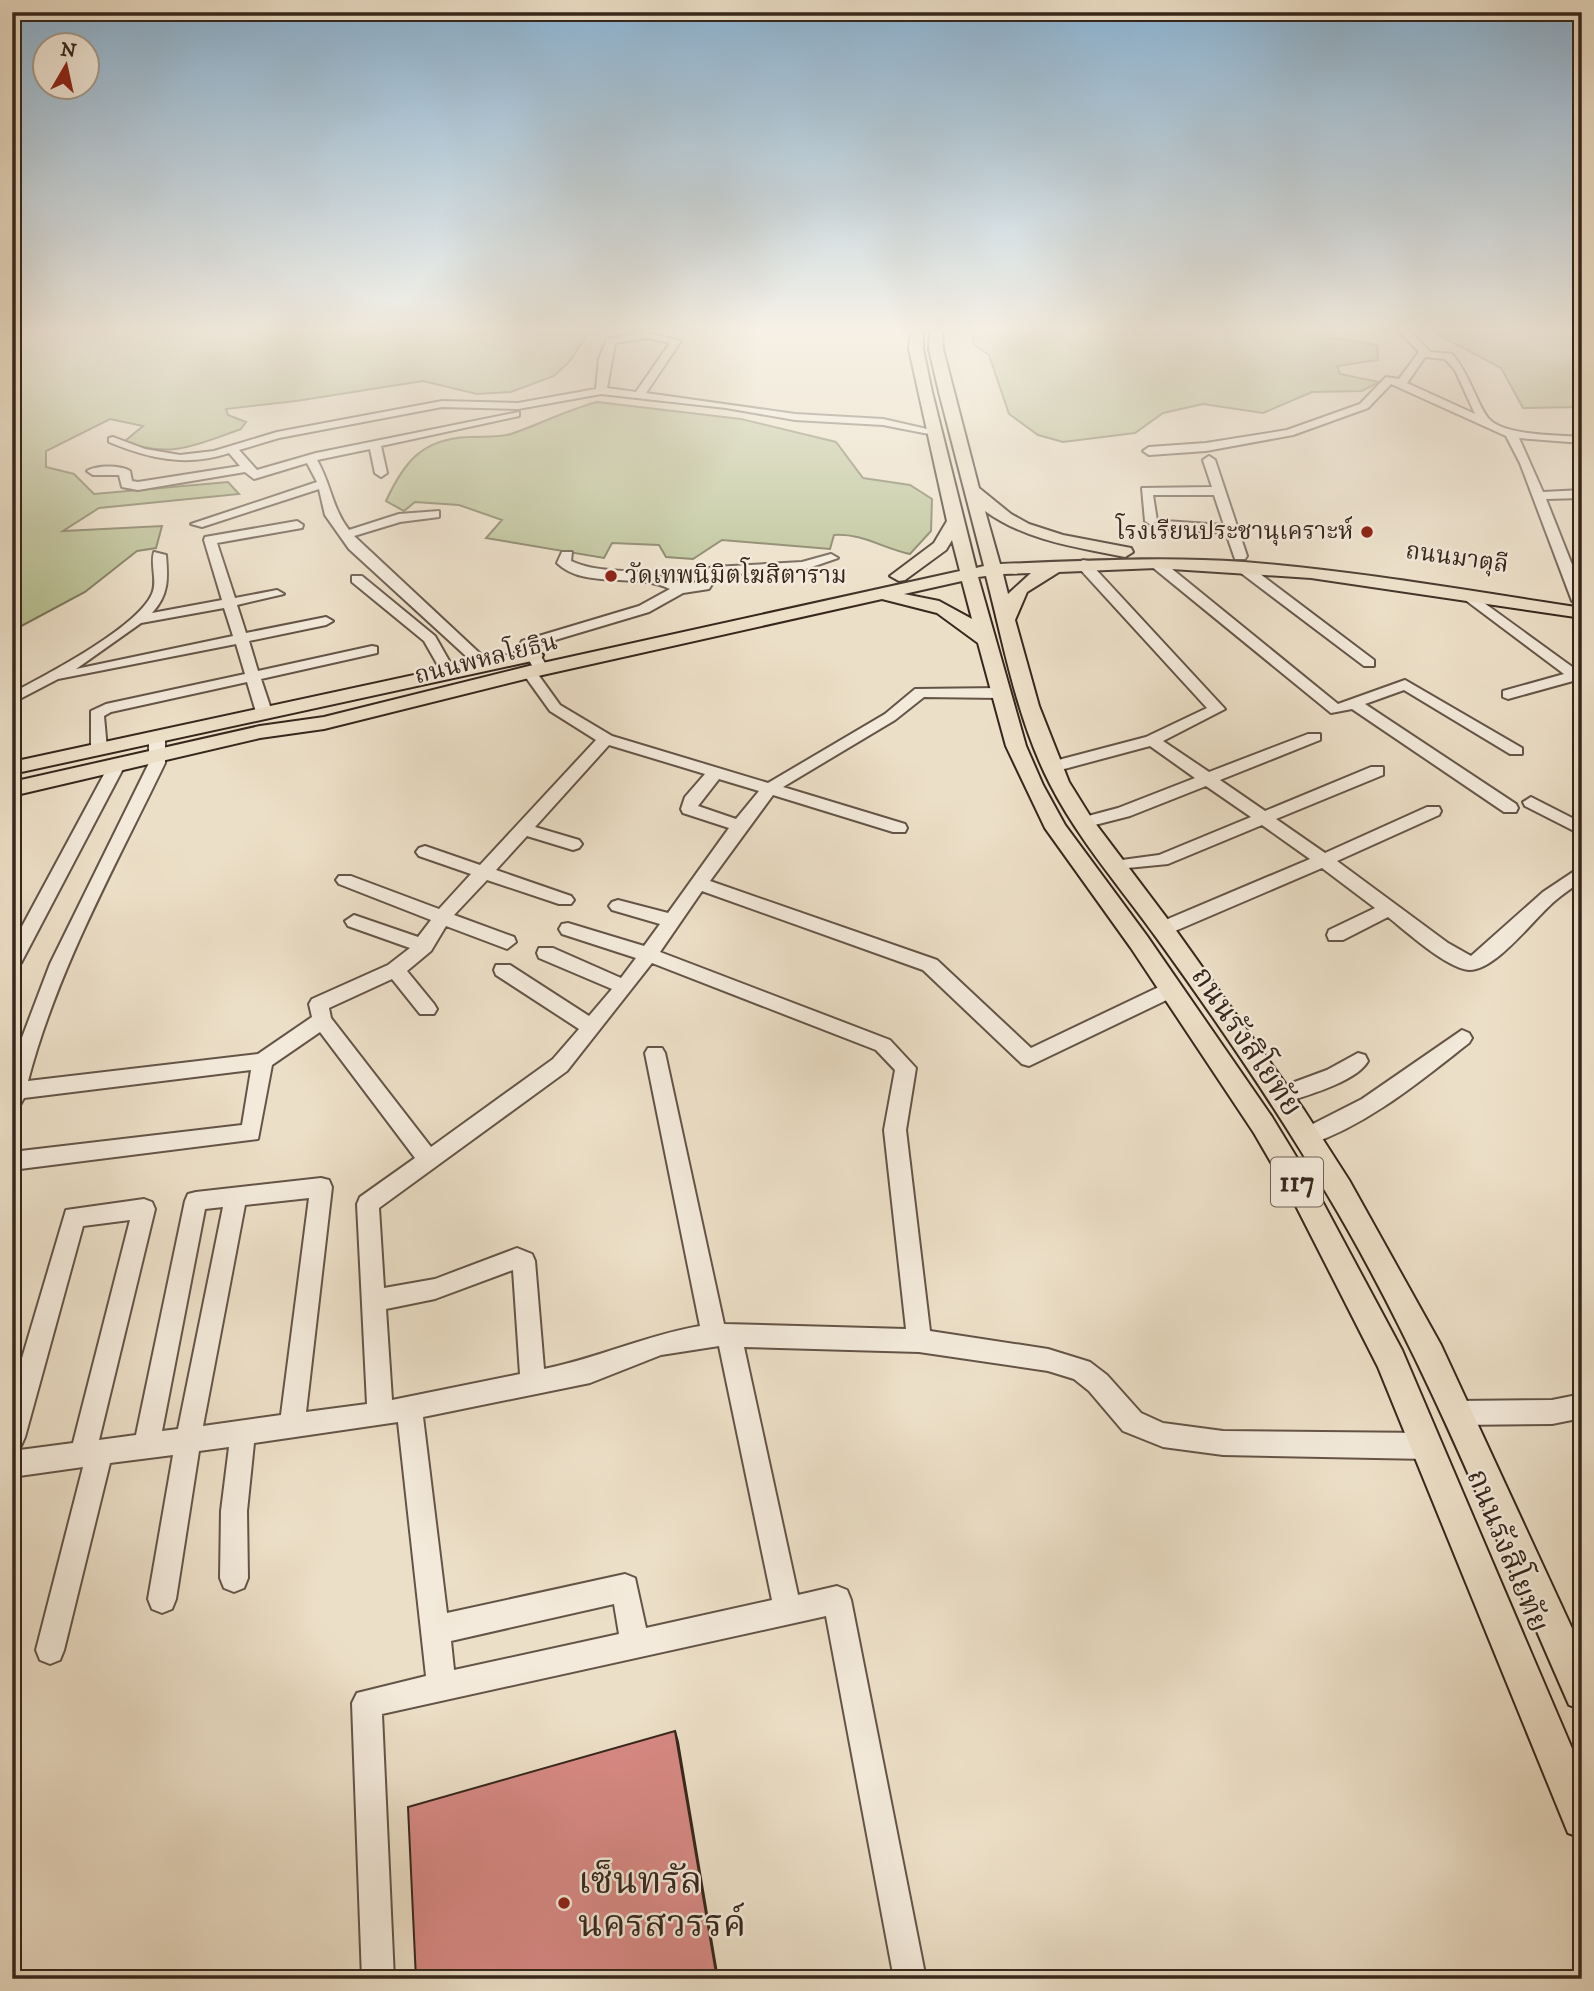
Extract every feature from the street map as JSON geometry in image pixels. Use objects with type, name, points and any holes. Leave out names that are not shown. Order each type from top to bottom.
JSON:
[{"type":"main road","name":"ถนนรังสิโยทัย","points":[[932,425],[955,521],[1006,621],[1029,706],[1053,767],[1083,823],[1156,936],[1170,990],[1263,1125],[1304,1194],[1391,1360],[1582,1819]]},
{"type":"main road","name":"ถนนรังสิโยทัย","points":[[955,425],[971,488],[987,643],[1016,746],[1056,828],[1156,936],[1308,1136],[1430,1355],[1582,1692]]},
{"type":"main road","points":[[971,488],[988,507],[1018,527],[1066,541],[1125,552]]},
{"type":"main road","points":[[900,576],[940,545],[955,521]]},
{"type":"main road","name":"ถนนมาตุลี","points":[[980,566],[1031,554],[1125,552],[1241,562],[1581,605]]},
{"type":"main road","name":"ถนนมาตุลี","points":[[980,566],[1241,562]]},
{"type":"main road","points":[[1006,621],[1012,602],[1025,582],[1076,564]]},
{"type":"main road","name":"ถนนพหลโยธิน","points":[[12,768],[99,749],[158,746],[324,723],[535,666],[900,576],[980,566]]},
{"type":"main road","name":"ถนนพหลโยธิน","points":[[12,789],[117,765],[158,746],[264,712],[484,665],[535,666],[864,597],[980,566]]},
{"type":"main road","points":[[864,597],[931,603],[962,618],[987,643]]},
{"type":"street","points":[[303,425],[331,514],[345,535],[484,665]]},
{"type":"street","points":[[232,449],[254,475],[310,447],[378,425]]},
{"type":"street","points":[[113,440],[142,452],[180,459],[232,449],[276,435],[310,447],[375,444],[463,425]]},
{"type":"street","points":[[898,425],[934,432]]},
{"type":"street","points":[[1149,451],[1206,447],[1289,433],[1311,425]]},
{"type":"street","points":[[1491,425],[1511,435],[1582,440]]},
{"type":"street","points":[[1511,435],[1539,496],[1581,605]]},
{"type":"street","points":[[375,444],[381,473]]},
{"type":"street","points":[[1209,460],[1241,562],[1369,663]]},
{"type":"street","points":[[93,471],[124,471],[125,484],[138,486],[247,468]]},
{"type":"street","points":[[197,524],[323,484]]},
{"type":"street","points":[[1218,491],[1146,491],[1158,523],[1231,529]]},
{"type":"street","points":[[1539,496],[1582,494]]},
{"type":"street","points":[[345,535],[399,519],[435,514]]},
{"type":"street","points":[[264,712],[255,676],[239,639],[210,540],[297,525]]},
{"type":"street","points":[[12,699],[63,670],[137,620],[159,594],[159,555]]},
{"type":"street","points":[[567,555],[564,563],[584,571],[653,578],[680,589]]},
{"type":"street","points":[[831,558],[803,566],[716,570],[704,586],[680,589],[643,609],[527,644],[555,708],[606,739],[900,828]]},
{"type":"street","points":[[1156,563],[1336,710],[1405,684],[1516,751]]},
{"type":"street","points":[[1053,767],[1152,740],[1217,709],[1076,564]]},
{"type":"street","points":[[357,579],[430,639],[449,673]]},
{"type":"street","points":[[1469,590],[1578,679]]},
{"type":"street","points":[[137,620],[277,594]]},
{"type":"street","points":[[63,676],[326,621]]},
{"type":"street","points":[[99,749],[95,722],[99,711],[372,650]]},
{"type":"street","points":[[1508,694],[1578,679]]},
{"type":"street","points":[[380,1414],[368,1204],[561,1065],[625,987],[739,826],[769,789],[890,717],[920,692],[1000,693]]},
{"type":"street","points":[[1354,704],[1510,808]]},
{"type":"street","points":[[1083,823],[1124,812],[1314,737]]},
{"type":"street","points":[[429,1160],[322,1020],[319,1004],[395,970],[424,946],[443,916],[606,739]]},
{"type":"street","points":[[1152,740],[1322,859],[1441,948],[1472,963],[1492,951],[1549,896],[1582,872]]},
{"type":"street","points":[[158,746],[19,1047],[14,1096],[263,1061],[322,1020]]},
{"type":"street","points":[[12,963],[117,765]]},
{"type":"street","points":[[1113,866],[1162,860],[1377,771]]},
{"type":"street","points":[[715,773],[691,801],[689,809],[739,826]]},
{"type":"street","points":[[1531,802],[1582,830]]},
{"type":"street","points":[[1156,936],[1433,811]]},
{"type":"street","points":[[524,829],[573,844]]},
{"type":"street","points":[[425,852],[565,900]]},
{"type":"street","points":[[345,880],[507,942]]},
{"type":"street","points":[[698,883],[930,965],[1029,1058],[1170,990]]},
{"type":"street","points":[[618,906],[671,920]]},
{"type":"street","points":[[1336,934],[1389,909]]},
{"type":"street","points":[[354,921],[424,946]]},
{"type":"street","points":[[568,929],[649,955],[883,1045],[906,1068],[895,1130],[919,1341]]},
{"type":"street","points":[[546,953],[625,987]]},
{"type":"street","points":[[395,970],[427,1009]]},
{"type":"street","points":[[503,971],[592,1028]]},
{"type":"street","points":[[1308,1136],[1341,1123],[1381,1098],[1462,1038]]},
{"type":"street","points":[[655,1053],[788,1611]]},
{"type":"street","points":[[12,1161],[251,1133],[263,1061]]},
{"type":"street","points":[[1280,1096],[1334,1076],[1357,1061]]},
{"type":"street","points":[[146,1446],[196,1201],[321,1187],[292,1426]]},
{"type":"street","points":[[162,1599],[188,1440],[236,1196]]},
{"type":"street","points":[[12,1437],[74,1217],[144,1209],[50,1650]]},
{"type":"street","points":[[373,1301],[435,1289],[517,1258],[524,1261],[533,1381]]},
{"type":"street","points":[[12,1465],[380,1414],[590,1371],[661,1344],[721,1335],[919,1341],[1048,1360],[1081,1370],[1098,1383],[1132,1422],[1163,1435],[1223,1443],[1428,1446]]},
{"type":"street","points":[[1455,1413],[1552,1412],[1582,1406]]},
{"type":"street","points":[[409,1407],[442,1686]]},
{"type":"street","points":[[233,1578],[234,1511],[243,1432]]},
{"type":"street","points":[[435,1630],[625,1588],[635,1644]]},
{"type":"street","points":[[378,1979],[367,1703],[837,1600],[909,1979]]},
{"type":"green space","points":[[12,425],[98,425],[46,451],[46,467],[74,474],[94,494],[228,482],[239,494],[99,508],[63,531],[162,526],[156,548],[137,551],[85,592],[12,631]]},
{"type":"green space","points":[[138,425],[244,425],[241,429],[197,444],[170,450],[141,447],[125,441],[143,426]]},
{"type":"green space","points":[[534,425],[765,425],[836,442],[863,478],[910,485],[932,499],[931,531],[910,554],[863,539],[834,535],[830,549],[722,540],[693,559],[666,557],[659,545],[612,543],[604,558],[486,538],[502,520],[459,505],[415,502],[404,511],[386,501],[408,464],[416,455],[438,442],[511,434]]},
{"type":"green space","points":[[1024,425],[1146,425],[1135,433],[1063,442],[1038,435]]},
{"type":"building","name":"เซ็นทรัล นครสวรรค์","points":[[675,1731],[717,1979],[416,1979],[408,1807]]},
{"type":"place","name":"โรงเรียนประชานุเคราะห์","points":[[1367,532]]},
{"type":"place","name":"วัดเทพนิมิตโฆสิตาราม","points":[[611,576]]},
{"type":"place","name":"เซ็นทรัล นครสวรรค์","points":[[564,1903]]}]
